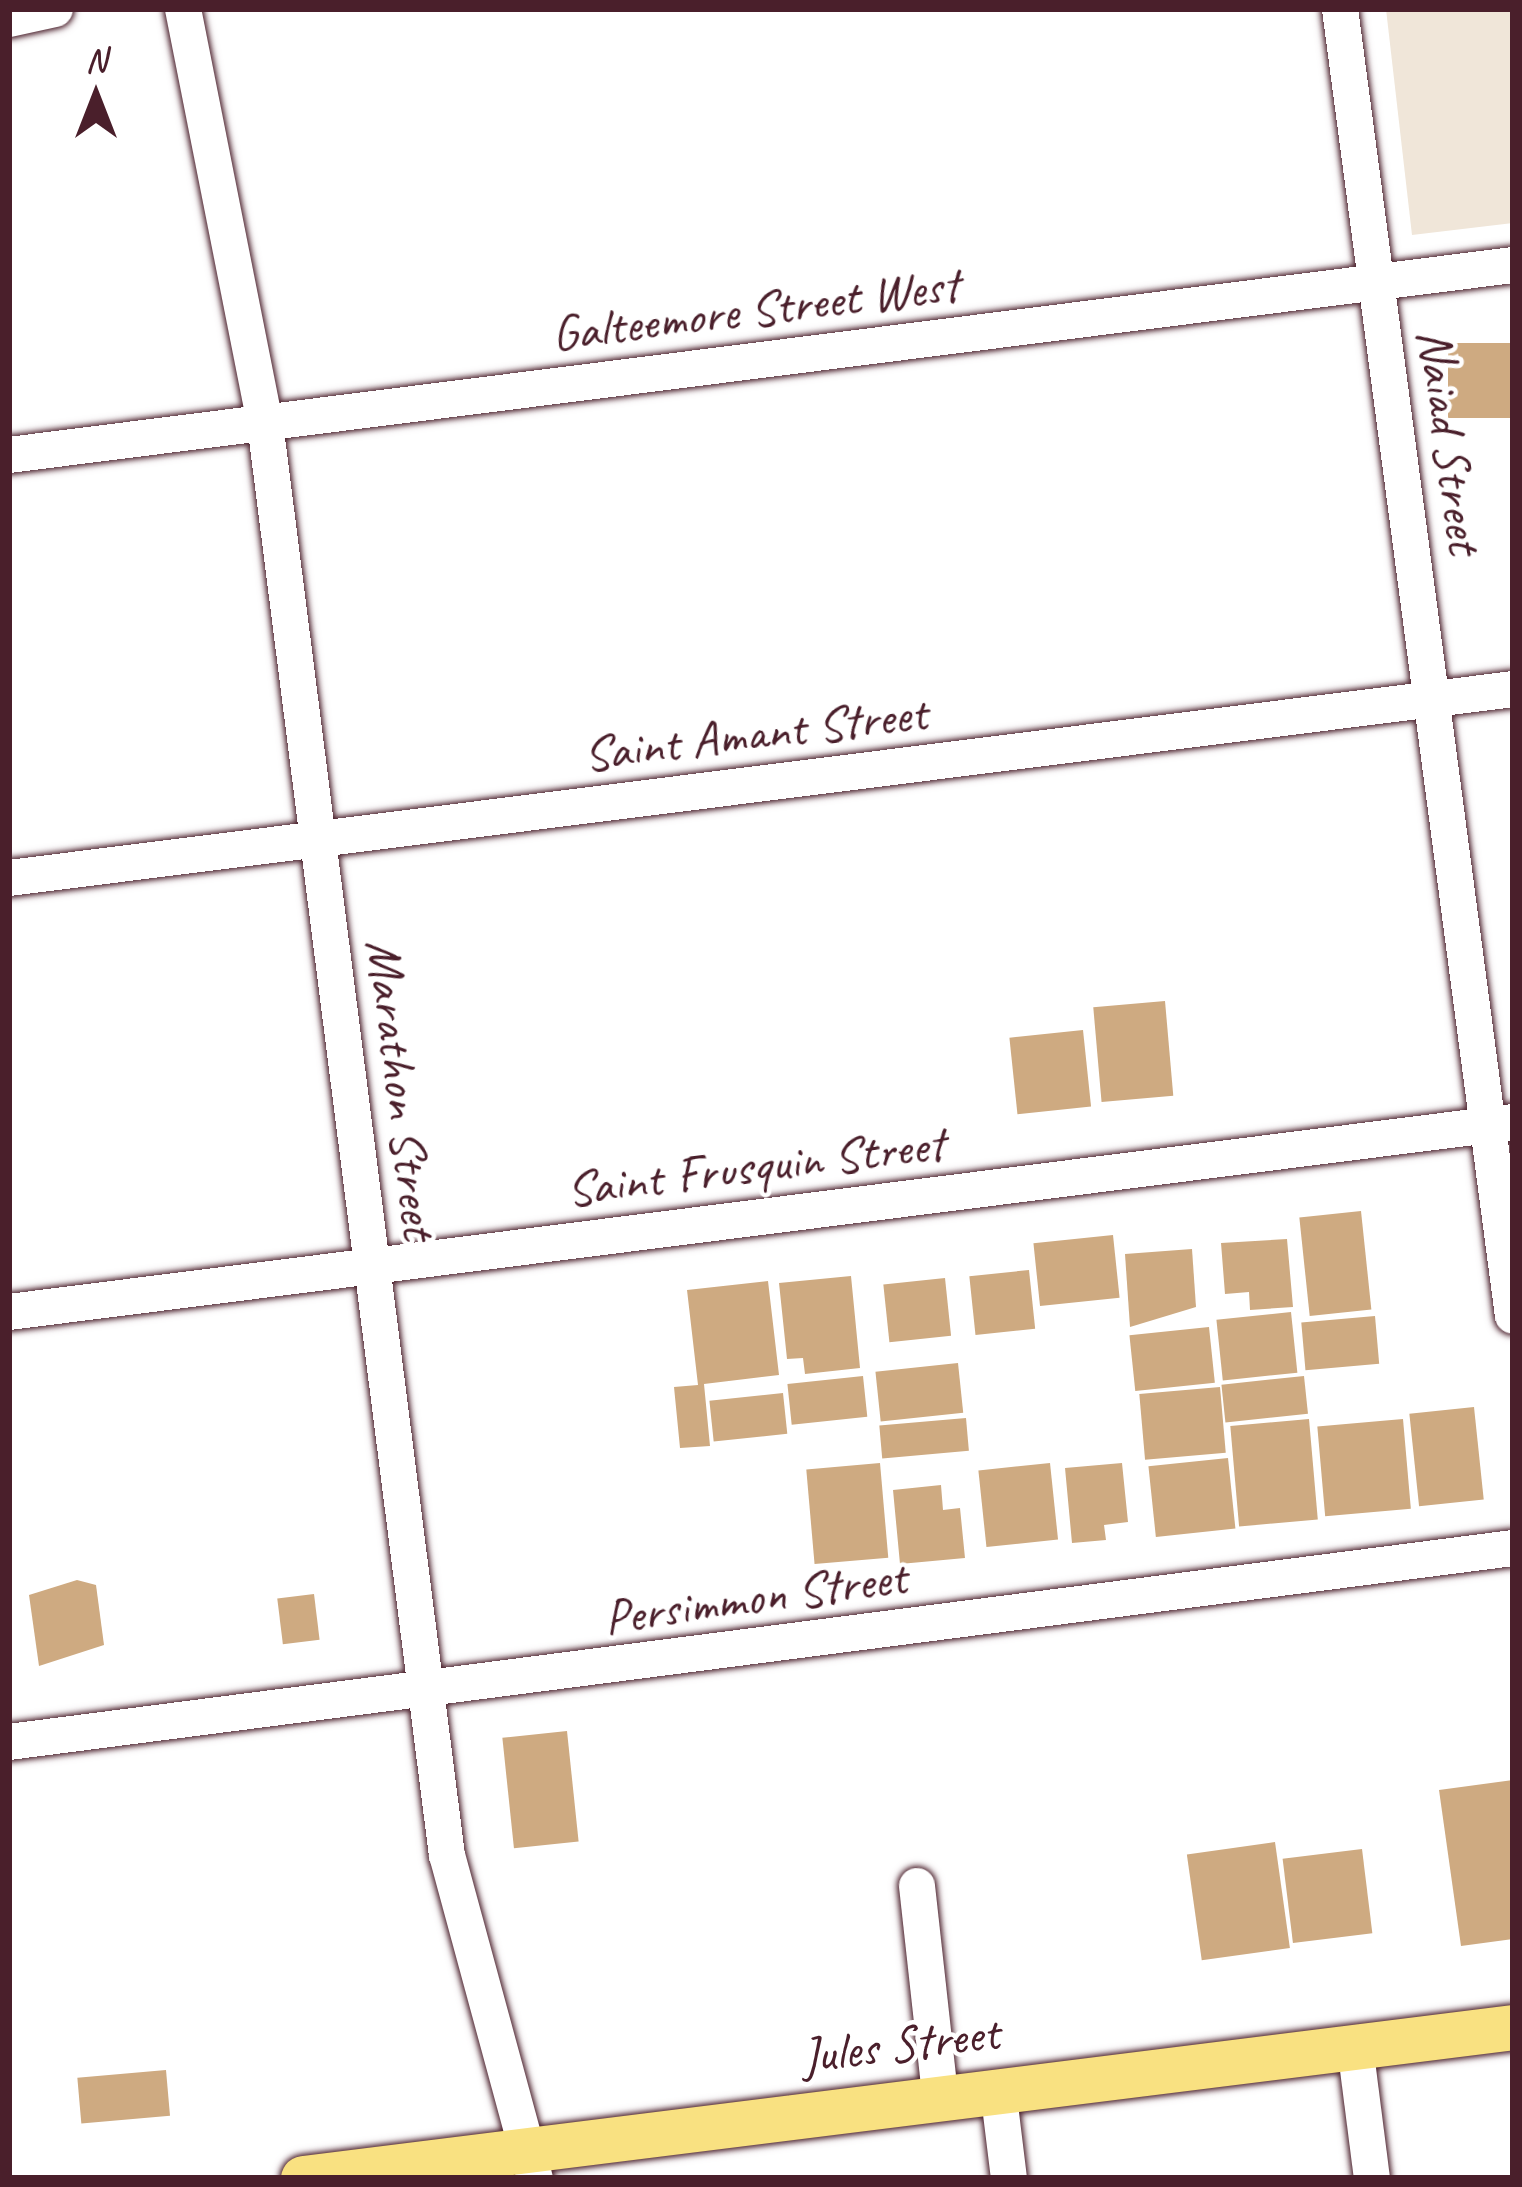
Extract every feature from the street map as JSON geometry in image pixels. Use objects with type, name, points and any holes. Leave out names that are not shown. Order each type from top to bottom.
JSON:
[{"type":"main road","name":"Jules Street","points":[[303,2178],[529,2164],[940,2096],[1513,2027]]},
{"type":"street","points":[[9,19],[55,9]]},
{"type":"street","name":"Marathon Street","points":[[183,9],[265,423],[373,1266],[422,1692],[457,1904],[529,2164]]},
{"type":"street","name":"Naiad Street","points":[[1340,9],[1434,699],[1502,1123],[1513,1316]]},
{"type":"street","name":"Galteemore Street West","points":[[9,455],[1513,265]]},
{"type":"street","name":"Saint Amant Street","points":[[9,878],[1513,689]]},
{"type":"street","name":"Saint Frusquin Street","points":[[9,1312],[1502,1123]]},
{"type":"street","name":"Persimmon Street","points":[[9,1742],[1513,1548]]},
{"type":"street","points":[[917,1886],[940,2096]]},
{"type":"street","points":[[1355,2046],[1372,2178]]},
{"type":"street","points":[[998,2089],[1009,2178]]},
{"type":"shaded area","points":[[1386,9],[1513,9],[1513,223],[1412,235]]},
{"type":"building","points":[[1448,343],[1513,343],[1513,418],[1448,418]]},
{"type":"building","points":[[1165,1001],[1173,1096],[1102,1102],[1093,1007]]},
{"type":"building","points":[[1083,1030],[1091,1107],[1017,1114],[1009,1038]]},
{"type":"building","points":[[1361,1211],[1371,1309],[1310,1316],[1299,1217]]},
{"type":"building","points":[[1113,1235],[1120,1298],[1040,1306],[1033,1243]]},
{"type":"building","points":[[1287,1239],[1293,1307],[1250,1310],[1249,1292],[1225,1294],[1221,1243]]},
{"type":"building","points":[[1192,1249],[1196,1307],[1130,1327],[1125,1254]]},
{"type":"building","points":[[1029,1270],[1035,1329],[975,1335],[969,1276]]},
{"type":"building","points":[[851,1276],[860,1368],[805,1374],[803,1358],[787,1359],[779,1283]]},
{"type":"building","points":[[945,1278],[951,1336],[889,1342],[883,1284]]},
{"type":"building","points":[[768,1281],[779,1375],[704,1384],[710,1446],[680,1448],[674,1387],[698,1385],[687,1290]]},
{"type":"building","points":[[1291,1312],[1297,1373],[1223,1381],[1216,1320]]},
{"type":"building","points":[[1375,1316],[1379,1364],[1305,1370],[1301,1322]]},
{"type":"building","points":[[1209,1327],[1215,1383],[1135,1391],[1129,1335]]},
{"type":"building","points":[[958,1363],[963,1413],[881,1421],[875,1372]]},
{"type":"building","points":[[863,1376],[867,1417],[792,1425],[787,1384]]},
{"type":"building","points":[[1304,1376],[1308,1414],[1225,1422],[1221,1385]]},
{"type":"building","points":[[1220,1387],[1226,1453],[1145,1460],[1139,1394]]},
{"type":"building","points":[[783,1393],[787,1434],[714,1442],[709,1401]]},
{"type":"building","points":[[1474,1407],[1484,1499],[1419,1506],[1409,1414]]},
{"type":"building","points":[[966,1418],[969,1451],[882,1458],[879,1426]]},
{"type":"building","points":[[1309,1419],[1318,1520],[1239,1527],[1230,1426]]},
{"type":"building","points":[[1403,1419],[1411,1509],[1325,1516],[1317,1426]]},
{"type":"building","points":[[1228,1458],[1235,1529],[1156,1537],[1148,1466]]},
{"type":"building","points":[[880,1463],[888,1558],[815,1564],[806,1469]]},
{"type":"building","points":[[1050,1463],[1058,1540],[986,1547],[978,1471]]},
{"type":"building","points":[[1122,1463],[1128,1522],[1104,1525],[1106,1540],[1072,1543],[1065,1468]]},
{"type":"building","points":[[941,1485],[943,1510],[960,1508],[965,1558],[900,1564],[893,1490]]},
{"type":"building","points":[[77,1580],[96,1585],[104,1645],[39,1666],[29,1595]]},
{"type":"building","points":[[314,1594],[320,1640],[283,1644],[277,1599]]},
{"type":"building","points":[[567,1731],[579,1841],[514,1848],[502,1738]]},
{"type":"building","points":[[1513,1780],[1513,1939],[1461,1946],[1439,1790]]},
{"type":"building","points":[[1275,1842],[1290,1948],[1202,1960],[1187,1854]]},
{"type":"building","points":[[1362,1849],[1372,1933],[1293,1943],[1283,1859]]},
{"type":"building","points":[[166,2070],[170,2116],[81,2124],[77,2078]]}]
